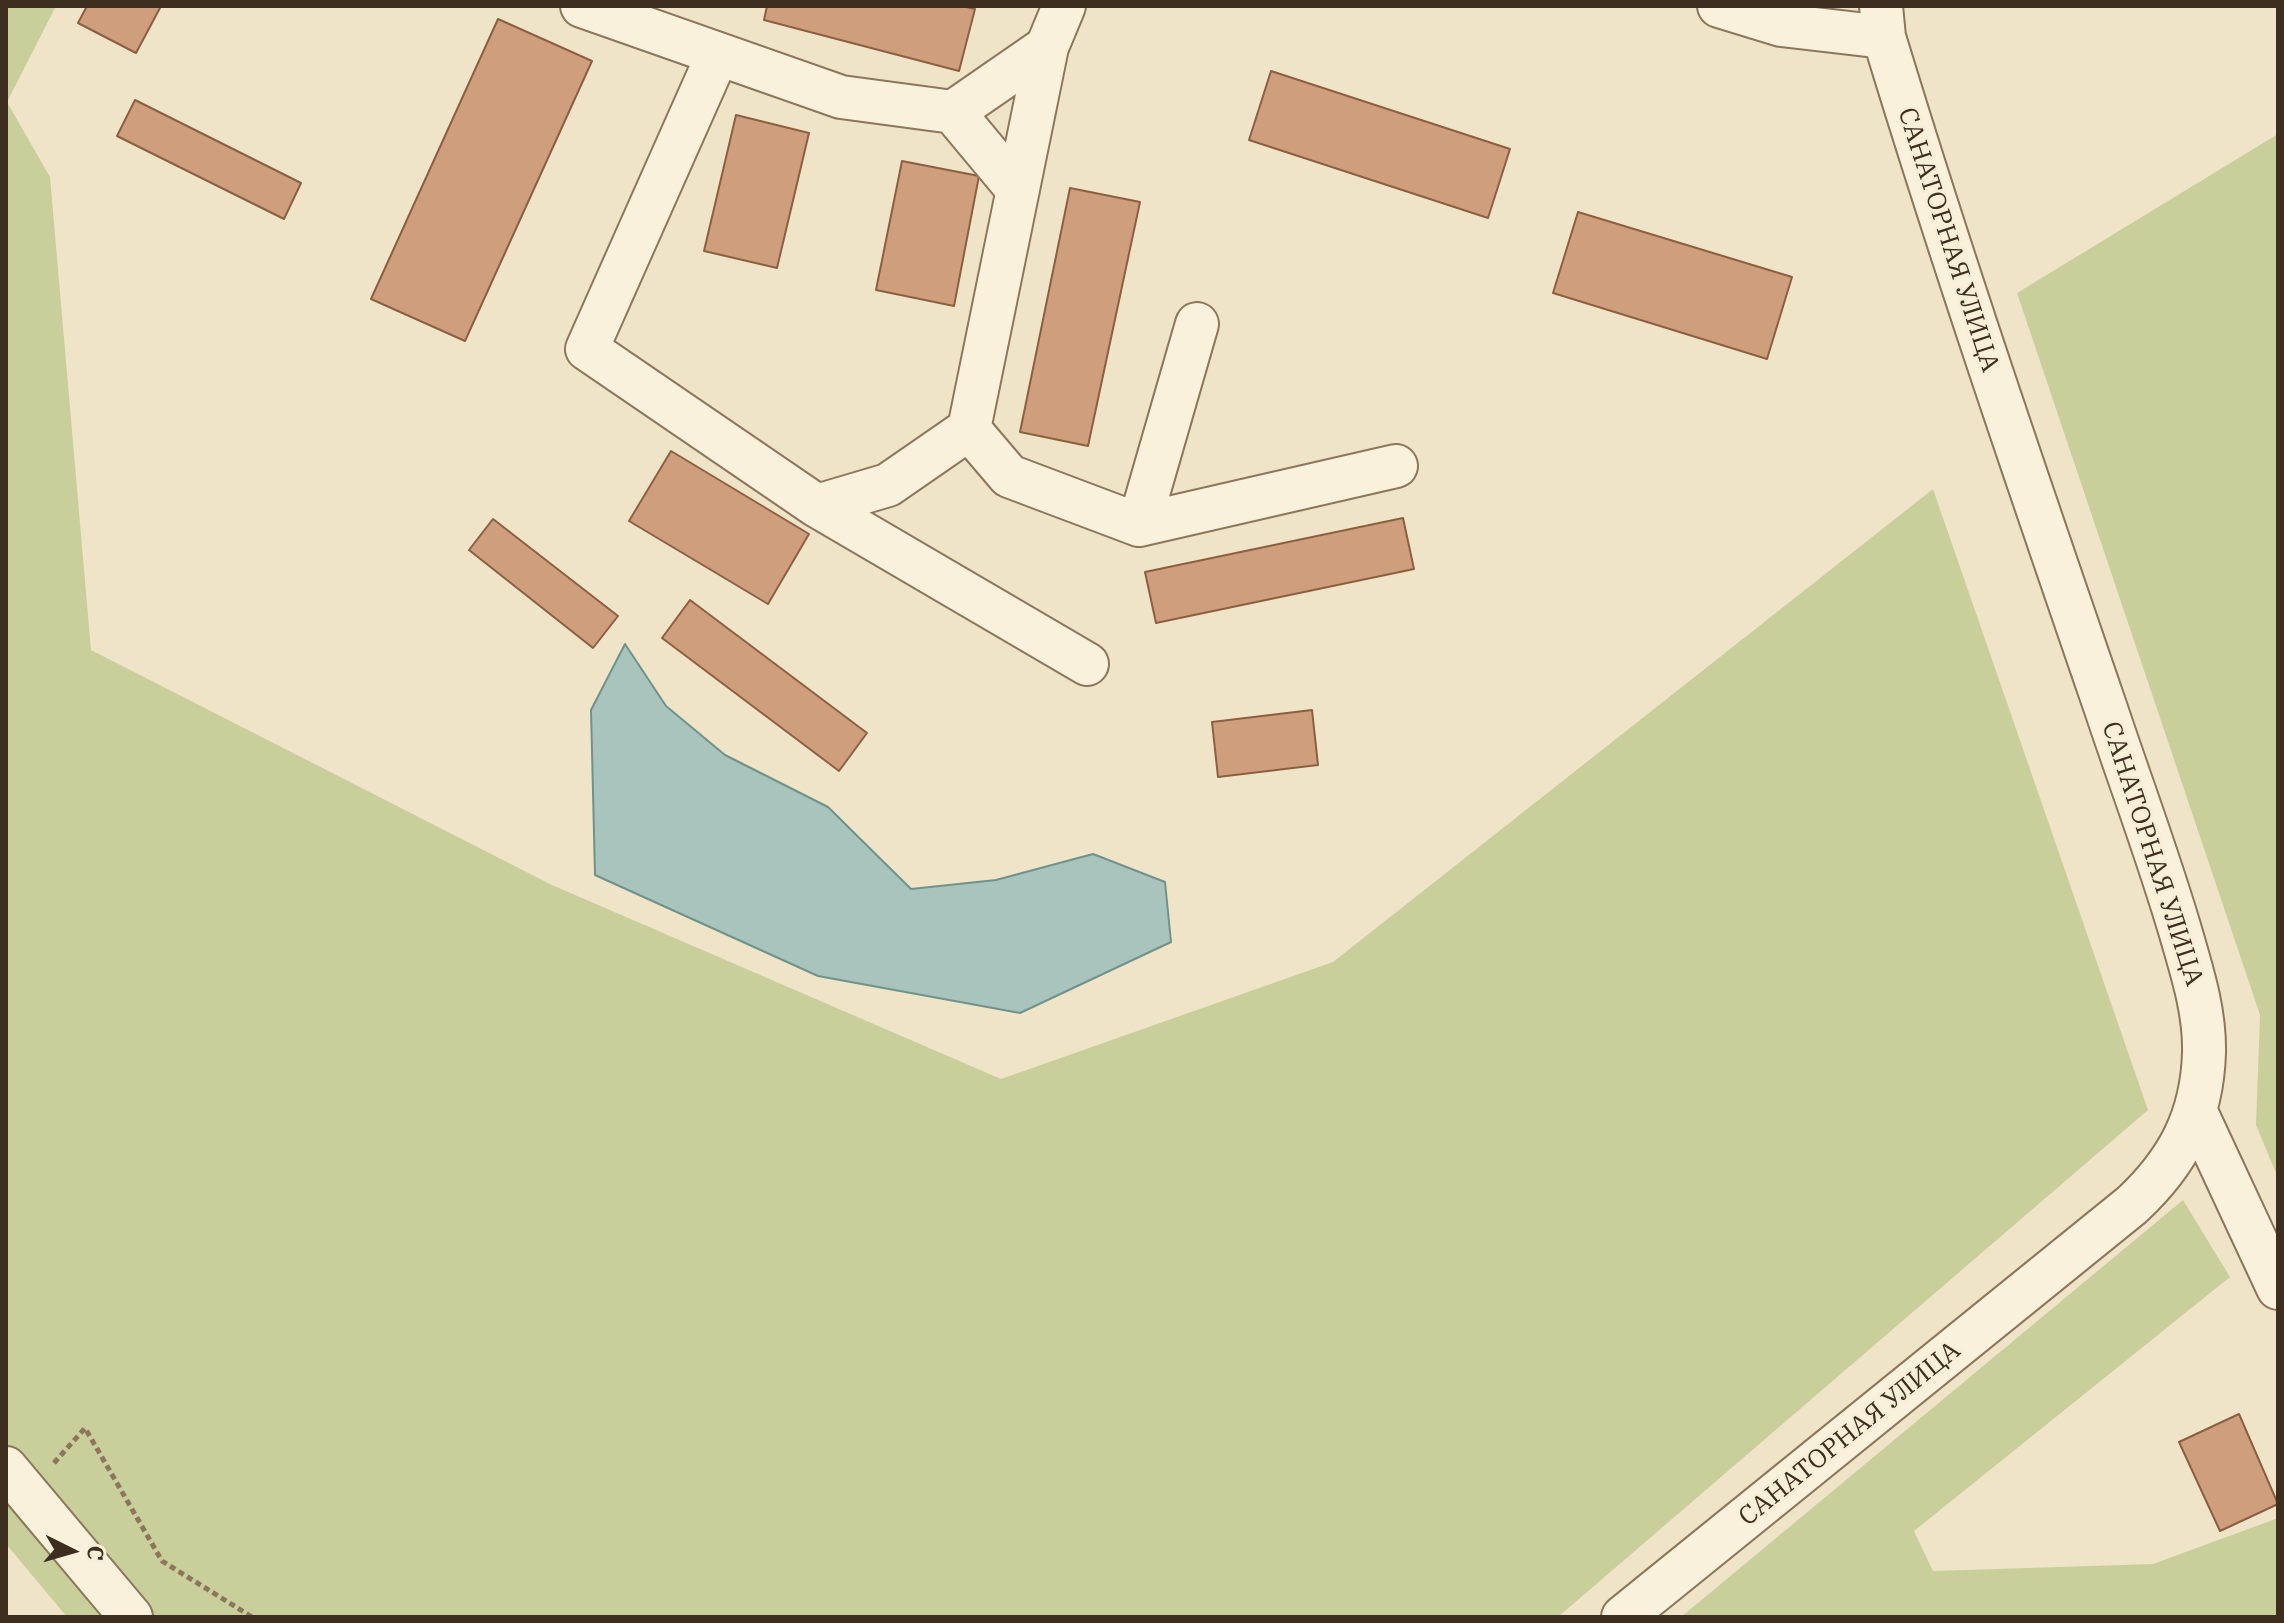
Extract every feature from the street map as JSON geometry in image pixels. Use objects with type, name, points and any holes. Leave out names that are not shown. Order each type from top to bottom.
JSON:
[{"type":"street","points":[[582,6],[841,97],[953,112],[1047,47]]},
{"type":"street","points":[[817,506],[888,485],[969,429],[1047,47],[1064,6]]},
{"type":"street","points":[[1719,6],[1781,25],[1882,22]]},
{"type":"street","name":"САНАТОРНАЯ УЛИЦА","points":[[1623,1617],[2132,1205],[2171,1164],[2196,1112],[2204,1052],[2203,1026],[2188,956],[1960,285],[1882,22]]},
{"type":"street","points":[[718,54],[587,349],[817,506],[1087,664]]},
{"type":"street","points":[[953,112],[1018,190]]},
{"type":"street","points":[[1139,525],[1197,324]]},
{"type":"street","points":[[969,429],[1009,476],[1139,525],[1396,466]]},
{"type":"street","points":[[2196,1112],[2278,1288]]},
{"type":"street","points":[[16,1481],[131,1617]]},
{"type":"path","points":[[16,1481],[85,1428],[162,1561],[252,1617]]},
{"type":"green space","points":[[6,6],[56,6],[7,102],[50,177],[91,650],[552,885],[1001,1079],[1333,962],[1933,489],[2148,1110],[1558,1617],[67,1617],[6,1544]]},
{"type":"green space","points":[[2278,134],[2278,1178],[2256,1125],[2260,1015],[2017,293]]},
{"type":"green space","points":[[2183,1200],[2230,1277],[1914,1531],[1933,1571],[2153,1564],[2278,1518],[2278,1617],[1681,1617]]},
{"type":"water","points":[[625,644],[666,706],[725,755],[828,807],[911,889],[996,880],[1093,854],[1165,882],[1171,942],[1020,1013],[818,976],[595,875],[591,710]]},
{"type":"building","points":[[87,6],[161,6],[136,53],[78,23]]},
{"type":"building","points":[[767,6],[962,6],[975,9],[959,71],[764,20]]},
{"type":"building","points":[[498,19],[592,61],[465,341],[371,299]]},
{"type":"building","points":[[1271,71],[1510,149],[1488,218],[1249,140]]},
{"type":"building","points":[[135,100],[301,183],[284,219],[117,136]]},
{"type":"building","points":[[736,115],[809,133],[777,268],[704,251]]},
{"type":"building","points":[[902,161],[979,176],[954,306],[876,290]]},
{"type":"building","points":[[1070,188],[1140,202],[1088,446],[1020,432]]},
{"type":"building","points":[[1578,212],[1792,277],[1767,359],[1553,293]]},
{"type":"building","points":[[671,451],[809,534],[768,604],[629,521]]},
{"type":"building","points":[[1403,518],[1414,569],[1156,623],[1145,572]]},
{"type":"building","points":[[493,519],[618,616],[593,648],[469,550]]},
{"type":"building","points":[[690,600],[867,733],[839,771],[662,638]]},
{"type":"building","points":[[1312,710],[1318,765],[1218,777],[1212,722]]},
{"type":"building","points":[[2239,1414],[2278,1504],[2220,1531],[2179,1442]]}]
